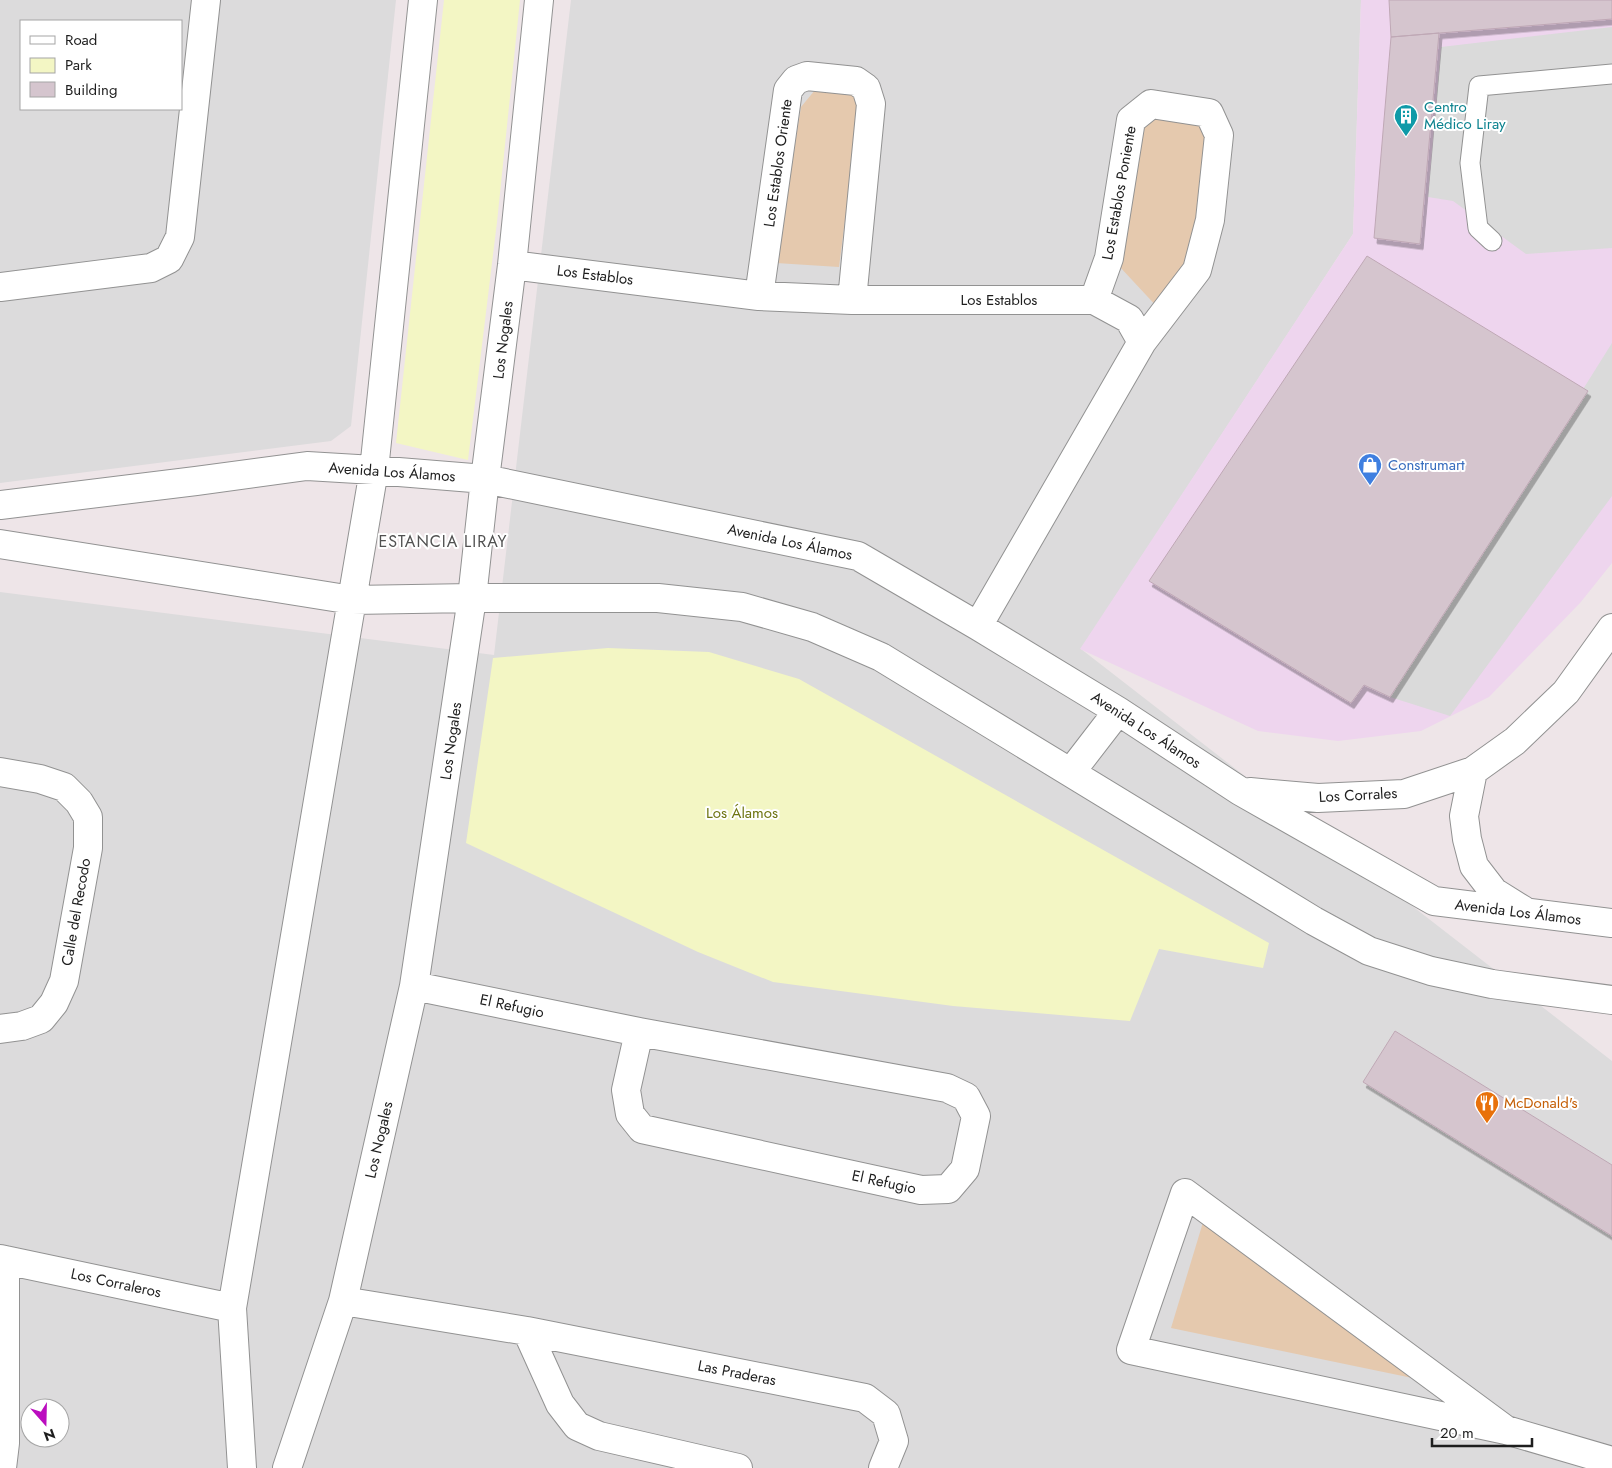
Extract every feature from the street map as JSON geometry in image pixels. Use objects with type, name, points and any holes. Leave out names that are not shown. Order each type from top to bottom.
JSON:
[{"type":"street","points":[[0,287],[151,268],[169,259],[180,237],[206,0]]},
{"type":"street","points":[[242,1468],[232,1308],[374,470],[423,0]]},
{"type":"street","name":"Los Nogales","points":[[287,1468],[343,1301],[414,986],[472,598],[512,265],[539,0]]},
{"type":"street","name":"Los Establos Oriente","points":[[759,296],[788,90],[796,80],[807,76],[856,81],[866,88],[872,104],[852,300]]},
{"type":"street","name":"Los Establos Poniente","points":[[1094,300],[1109,258],[1130,120],[1151,104],[1210,113],[1219,135],[1210,220],[1198,270],[1142,342]]},
{"type":"street","name":"Los Establos","points":[[512,265],[759,296],[852,300],[1094,300],[1128,319],[1142,342]]},
{"type":"street","points":[[978,626],[1142,342]]},
{"type":"street","name":"Avenida Los Álamos","points":[[0,505],[186,483],[307,466],[485,479],[858,556],[1118,711],[1240,791],[1434,901],[1612,923]]},
{"type":"street","points":[[0,544],[352,600],[658,598],[742,607],[812,627],[881,657],[1314,921],[1369,951],[1431,971],[1484,982],[1612,1000]]},
{"type":"street","name":"Los Corrales","points":[[1240,791],[1318,798],[1404,794],[1474,771],[1515,741],[1566,692],[1612,628]]},
{"type":"street","points":[[1071,772],[1118,711]]},
{"type":"street","points":[[1474,771],[1464,816],[1467,839],[1474,866],[1494,892],[1526,913]]},
{"type":"street","name":"Calle del Recodo","points":[[0,772],[40,779],[64,787],[79,802],[88,817],[88,848],[64,981],[54,1003],[42,1019],[22,1026],[0,1029]]},
{"type":"street","name":"El Refugio","points":[[414,986],[639,1032],[947,1088],[966,1097],[976,1116],[965,1169],[948,1189],[921,1190],[642,1128],[630,1114],[626,1090],[639,1032]]},
{"type":"street","points":[[1506,1430],[1185,1193],[1131,1350],[1506,1430],[1612,1461]]},
{"type":"street","points":[[2,1468],[5,1444],[3,1259]]},
{"type":"street","name":"Los Corraleros","points":[[3,1259],[232,1308]]},
{"type":"street","name":"Las Praderas","points":[[343,1301],[527,1331],[865,1398],[886,1414],[894,1441],[883,1468]]},
{"type":"street","points":[[527,1331],[560,1404],[577,1426],[599,1436],[738,1468]]},
{"type":"lane","points":[[1492,241],[1478,228],[1470,163],[1480,86],[1612,74]]},
{"type":"shaded area","points":[[0,0],[396,0],[351,426],[331,441],[0,483]]},
{"type":"shaded area","points":[[571,0],[1361,0],[1353,234],[1081,649],[1612,1061],[1612,1468],[0,1468],[0,592],[494,655]]},
{"type":"shaded area","points":[[1361,0],[1612,0],[1612,563],[1580,603],[1489,697],[1421,731],[1338,741],[1258,731],[1080,649],[1353,234]]},
{"type":"shaded area","points":[[1612,27],[1612,248],[1526,254],[1453,201],[1428,197],[1441,47]]},
{"type":"shaded area","points":[[820,84],[849,89],[860,103],[839,267],[776,263],[801,107]]},
{"type":"shaded area","points":[[1142,114],[1205,124],[1196,263],[1160,310],[1119,266]]},
{"type":"shaded area","points":[[1612,343],[1612,496],[1450,716],[1390,697]]},
{"type":"shaded area","points":[[1204,1219],[1422,1380],[1171,1328]]},
{"type":"green space","points":[[444,0],[520,0],[497,222],[468,460],[396,443]]},
{"type":"green space","name":"Los Álamos","points":[[608,648],[709,652],[799,679],[1269,943],[1263,968],[1159,949],[1130,1021],[953,1006],[773,982],[698,952],[466,843],[493,658]]},
{"type":"building","points":[[1389,0],[1612,0],[1612,19],[1391,37]]},
{"type":"building","name":"Centro Médico Liray","points":[[1439,33],[1420,244],[1374,238],[1391,37]]},
{"type":"building","name":"Construmart","points":[[1367,256],[1588,391],[1390,697],[1364,685],[1351,703],[1149,581]]},
{"type":"building","name":"McDonald's","points":[[1395,1031],[1612,1165],[1612,1236],[1363,1082]]},
{"type":"place","name":"Centro Médico Liray","points":[[1406,137]]},
{"type":"place","name":"Construmart","points":[[1370,486]]},
{"type":"place","name":"McDonald's","points":[[1487,1124]]},
{"type":"district","name":"ESTANCIA LIRAY","points":[[443,541]]}]
